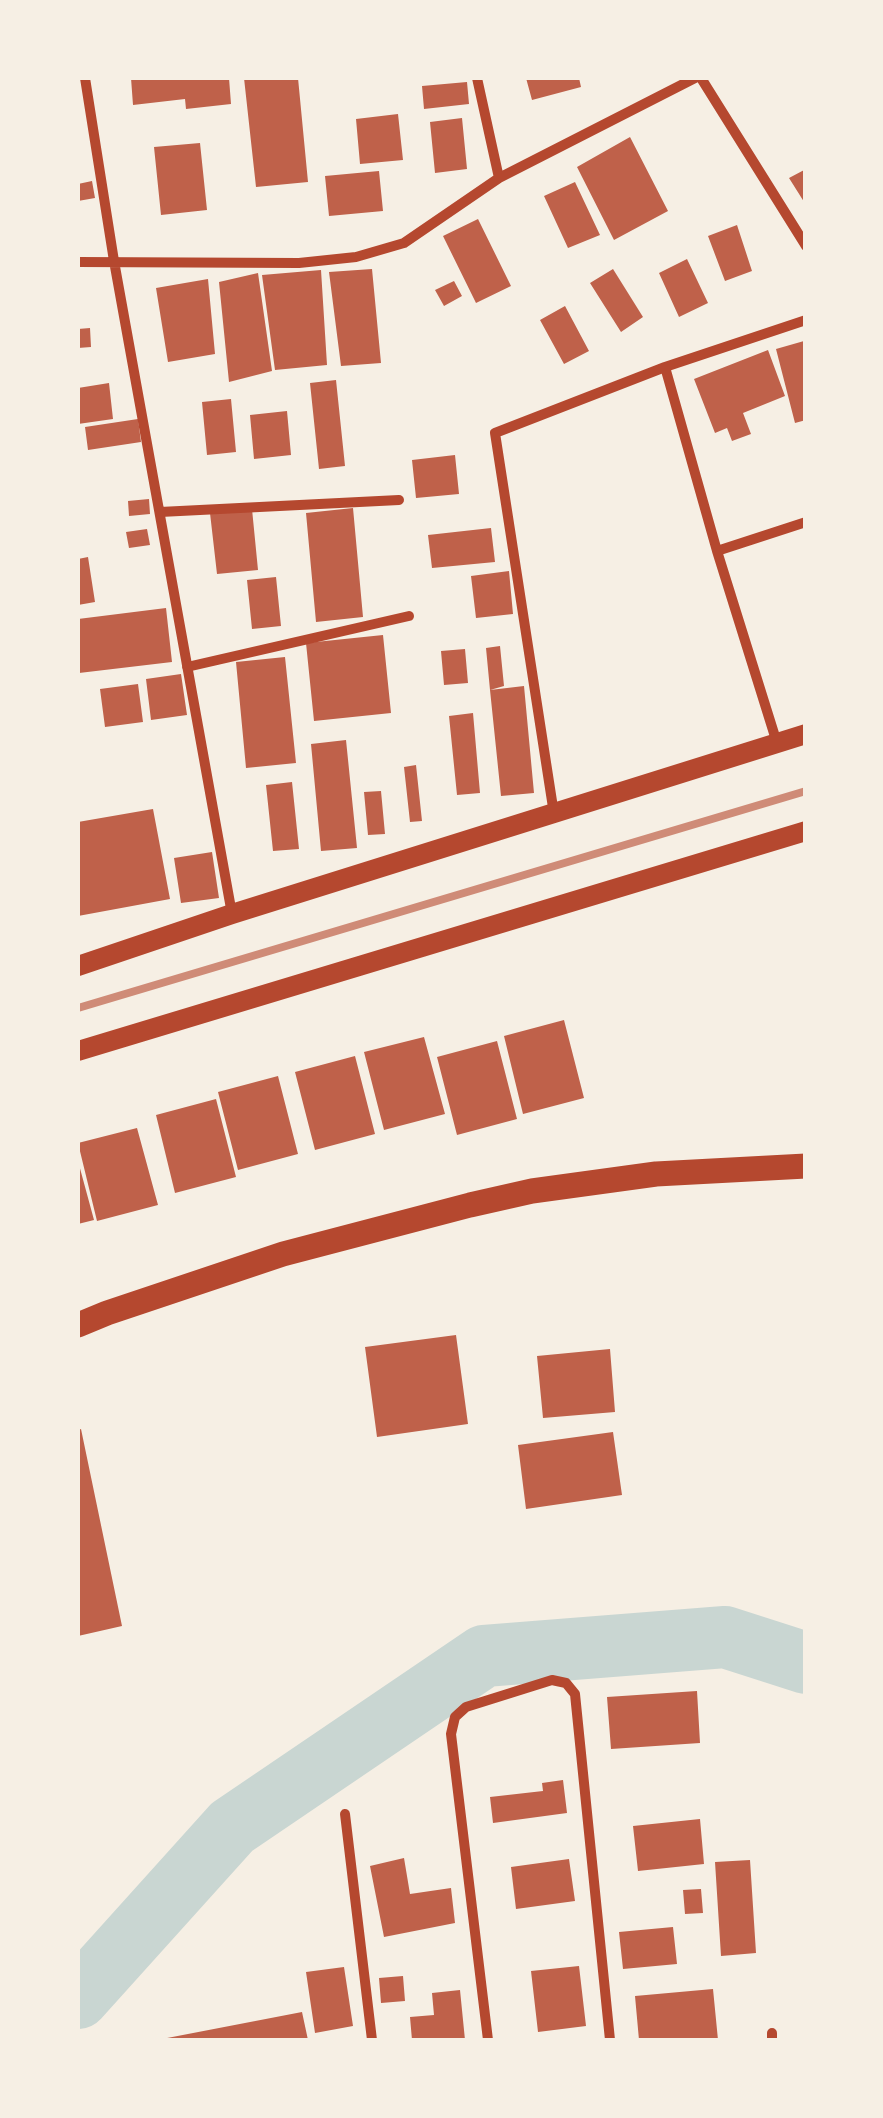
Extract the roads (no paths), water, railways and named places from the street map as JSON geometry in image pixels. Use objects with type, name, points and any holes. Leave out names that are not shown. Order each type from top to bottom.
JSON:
[{"type":"main road","points":[[78,966],[806,734]]},
{"type":"main road","points":[[78,1051],[806,831]]},
{"type":"main road","points":[[78,1325],[283,1254],[501,1198],[656,1174],[806,1166]]},
{"type":"street","points":[[85,78],[232,914]]},
{"type":"street","points":[[477,78],[499,178]]},
{"type":"street","points":[[78,262],[300,263],[356,257],[404,243],[499,178],[698,78],[806,246]]},
{"type":"street","points":[[554,814],[495,433],[806,320]]},
{"type":"street","points":[[666,368],[717,551],[778,742]]},
{"type":"street","points":[[160,512],[399,500]]},
{"type":"street","points":[[717,551],[806,522]]},
{"type":"street","points":[[187,668],[408,616]]},
{"type":"street","points":[[488,2040],[451,1734],[455,1717],[466,1707],[552,1680],[566,1682],[575,1694],[610,2040]]},
{"type":"street","points":[[344,1814],[372,2040]]},
{"type":"waterway","points":[[78,1998],[232,1827],[484,1656],[725,1637],[806,1663]]},
{"type":"railway","points":[[78,1008],[806,791]]}]
